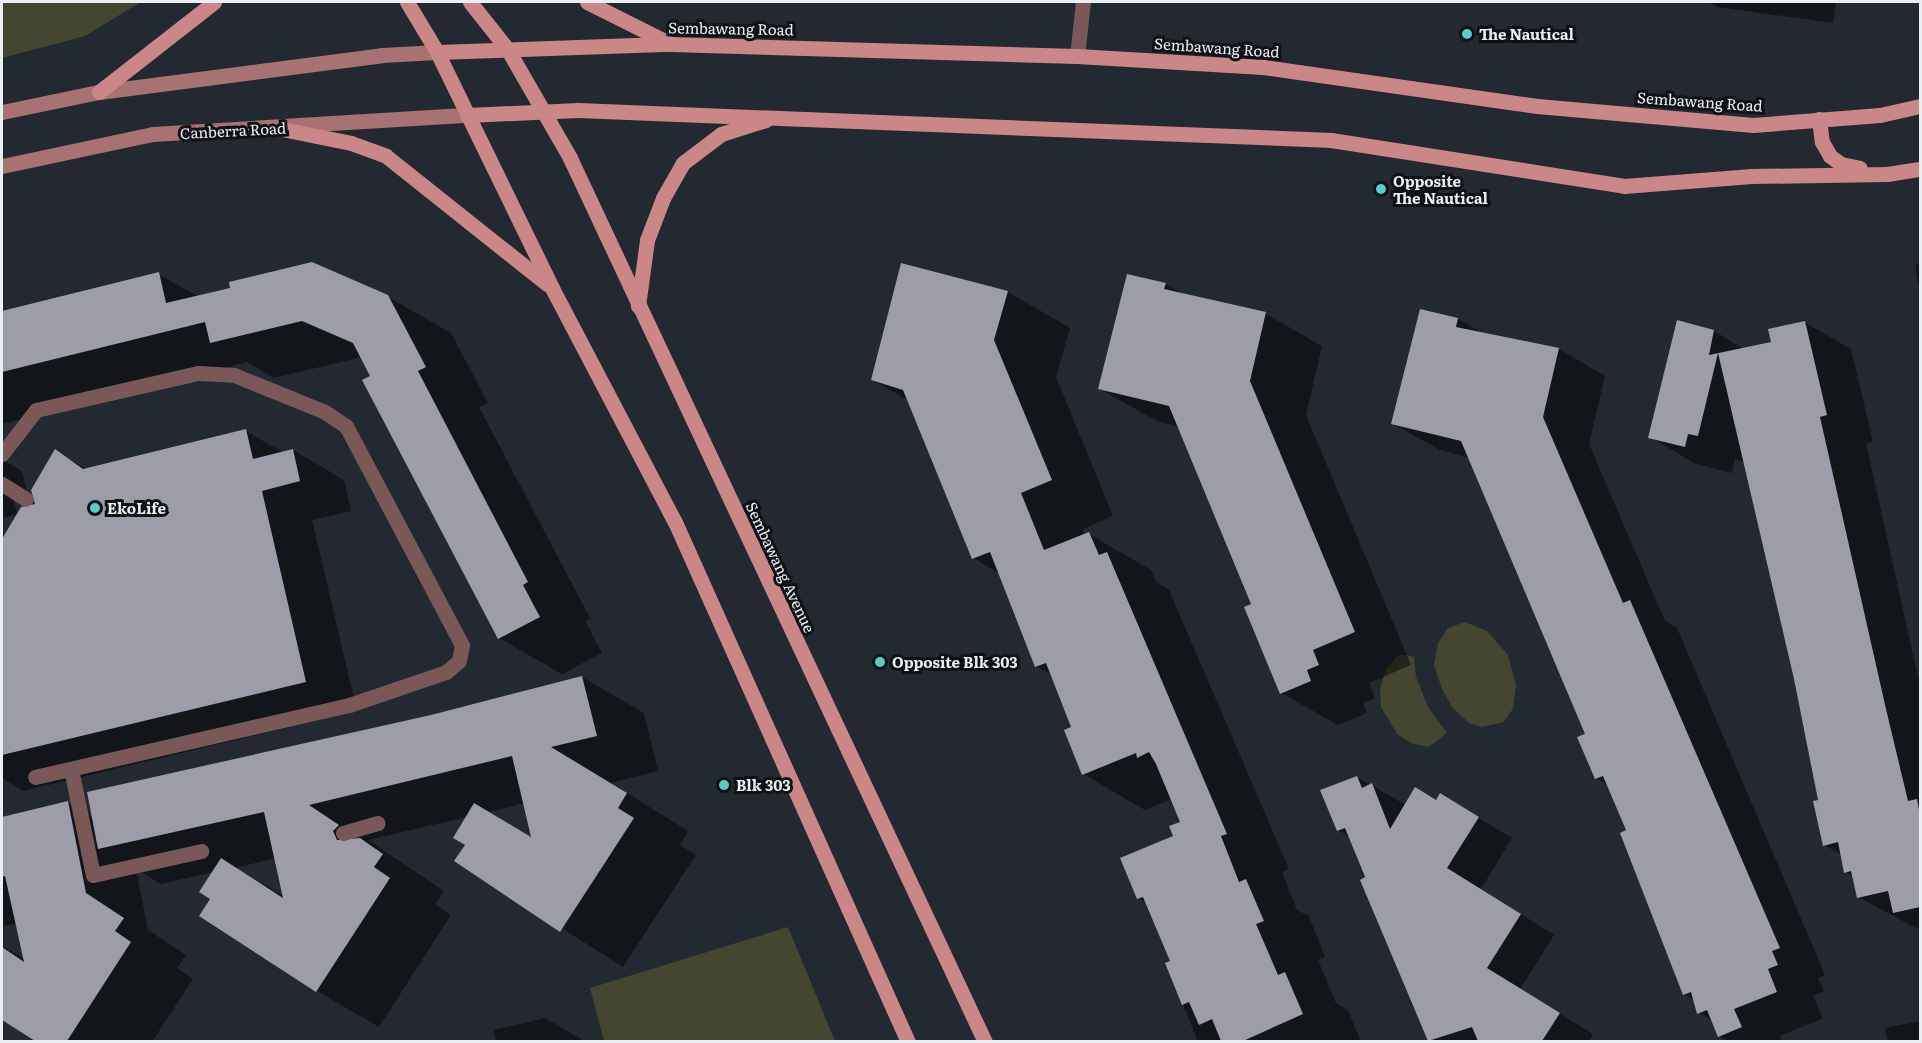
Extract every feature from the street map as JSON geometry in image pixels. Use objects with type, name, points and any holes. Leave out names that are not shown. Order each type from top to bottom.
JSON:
[{"type":"main road","points":[[99,92],[214,2]]},
{"type":"main road","points":[[407,2],[437,52],[552,288],[675,522],[908,1041]]},
{"type":"main road","points":[[470,2],[507,50],[540,111]]},
{"type":"main road","points":[[586,2],[670,44]]},
{"type":"main road","name":"Sembawang Road","points":[[437,52],[670,44],[1077,56],[1263,67],[1537,106],[1753,124],[1880,115],[1920,106]]},
{"type":"main road","points":[[2,112],[99,92],[382,55],[437,52]]},
{"type":"main road","points":[[467,115],[540,111],[781,116],[1331,140],[1624,186],[1752,176],[1887,174],[1920,169]]},
{"type":"main road","name":"Sembawang Avenue","points":[[540,111],[570,158],[985,1041]]},
{"type":"main road","name":"Canberra Road","points":[[2,166],[153,134],[282,129],[467,115]]},
{"type":"main road","points":[[638,306],[647,240],[663,198],[683,163],[721,134],[781,116]]},
{"type":"main road","points":[[1819,120],[1822,142],[1830,156],[1840,164],[1887,174]]},
{"type":"main road","points":[[282,129],[351,144],[386,156],[552,288]]},
{"type":"street","points":[[1077,56],[1083,2]]},
{"type":"street","points":[[2,454],[36,410],[198,373],[234,375],[325,412],[346,426],[462,645],[459,661],[446,672],[349,705],[35,777]]},
{"type":"street","points":[[2,484],[26,499]]},
{"type":"street","points":[[71,769],[93,875],[201,851]]},
{"type":"street","points":[[344,832],[378,823]]},
{"type":"green space","points":[[2,2],[141,2],[85,36],[2,58]]},
{"type":"green space","points":[[1465,622],[1487,631],[1508,655],[1516,685],[1513,709],[1503,722],[1482,727],[1469,723],[1452,707],[1442,689],[1434,665],[1438,643],[1448,628]]},
{"type":"green space","points":[[1397,656],[1414,657],[1416,677],[1428,707],[1447,733],[1429,747],[1413,744],[1397,734],[1381,707],[1380,689],[1386,669]]},
{"type":"green space","points":[[788,927],[835,1041],[604,1041],[590,988]]},
{"type":"building","points":[[312,262],[388,295],[426,367],[418,371],[528,582],[523,585],[540,617],[498,639],[362,380],[370,376],[353,343],[302,321],[210,343],[205,322],[2,372],[2,311],[159,272],[166,303],[230,288],[229,282]]},
{"type":"building","points":[[901,263],[1008,291],[994,340],[1052,480],[1021,493],[1044,550],[1089,532],[1099,555],[1107,552],[1227,834],[1221,836],[1239,882],[1246,879],[1264,921],[1256,924],[1278,975],[1285,972],[1303,1014],[1243,1041],[1221,1041],[1212,1019],[1199,1025],[1189,1002],[1182,1005],[1165,963],[1170,961],[1143,897],[1137,899],[1120,858],[1173,836],[1169,826],[1180,822],[1156,764],[1149,752],[1137,758],[1136,753],[1082,775],[1064,730],[1071,727],[1046,663],[1035,667],[990,552],[972,559],[903,390],[871,380]]},
{"type":"building","points":[[1127,274],[1166,283],[1164,289],[1266,312],[1250,381],[1355,632],[1313,650],[1319,665],[1307,670],[1311,681],[1280,694],[1244,607],[1251,604],[1169,406],[1098,389]]},
{"type":"building","points":[[1420,309],[1458,318],[1456,327],[1559,348],[1543,417],[1623,603],[1630,600],[1780,948],[1772,951],[1778,965],[1768,969],[1777,992],[1734,1009],[1742,1027],[1718,1037],[1707,1010],[1697,1014],[1691,992],[1683,995],[1620,833],[1626,830],[1603,776],[1595,779],[1577,737],[1585,734],[1461,441],[1391,424]]},
{"type":"building","points":[[1677,320],[1714,330],[1709,355],[1718,353],[1698,436],[1688,434],[1685,447],[1648,438]]},
{"type":"building","points":[[1805,321],[1827,415],[1820,417],[1886,709],[1908,801],[1917,799],[1920,815],[1920,907],[1893,913],[1888,891],[1857,898],[1851,871],[1844,873],[1838,842],[1823,846],[1813,801],[1818,800],[1794,679],[1718,353],[1771,342],[1768,329]]},
{"type":"building","points":[[246,429],[253,459],[293,449],[300,481],[262,491],[306,682],[2,755],[2,539],[21,507],[35,504],[31,490],[55,449],[83,469]]},
{"type":"building","points":[[582,676],[597,736],[551,747],[627,793],[618,808],[634,818],[560,932],[454,861],[465,845],[453,838],[474,803],[531,837],[512,756],[309,805],[339,825],[333,831],[337,840],[360,838],[383,854],[374,867],[390,878],[316,992],[199,916],[210,899],[199,892],[221,858],[283,898],[264,812],[98,849],[87,792],[431,715]]},
{"type":"building","points":[[1357,776],[1362,788],[1372,783],[1390,829],[1415,787],[1436,800],[1440,793],[1479,817],[1447,868],[1521,914],[1487,968],[1560,1013],[1542,1041],[1478,1041],[1472,1027],[1428,1041],[1360,880],[1365,877],[1345,828],[1337,831],[1320,790]]},
{"type":"building","points":[[68,801],[86,893],[124,918],[115,931],[131,942],[67,1041],[35,1041],[2,1020],[2,947],[24,962],[5,876],[2,877],[2,817]]},
{"type":"place","name":"The Nautical","points":[[1467,34]]},
{"type":"place","name":"Opposite The Nautical","points":[[1381,189]]},
{"type":"place","name":"EkoLife","points":[[95,508]]},
{"type":"place","name":"Opposite Blk 303","points":[[880,662]]},
{"type":"place","name":"Blk 303","points":[[724,785]]}]
